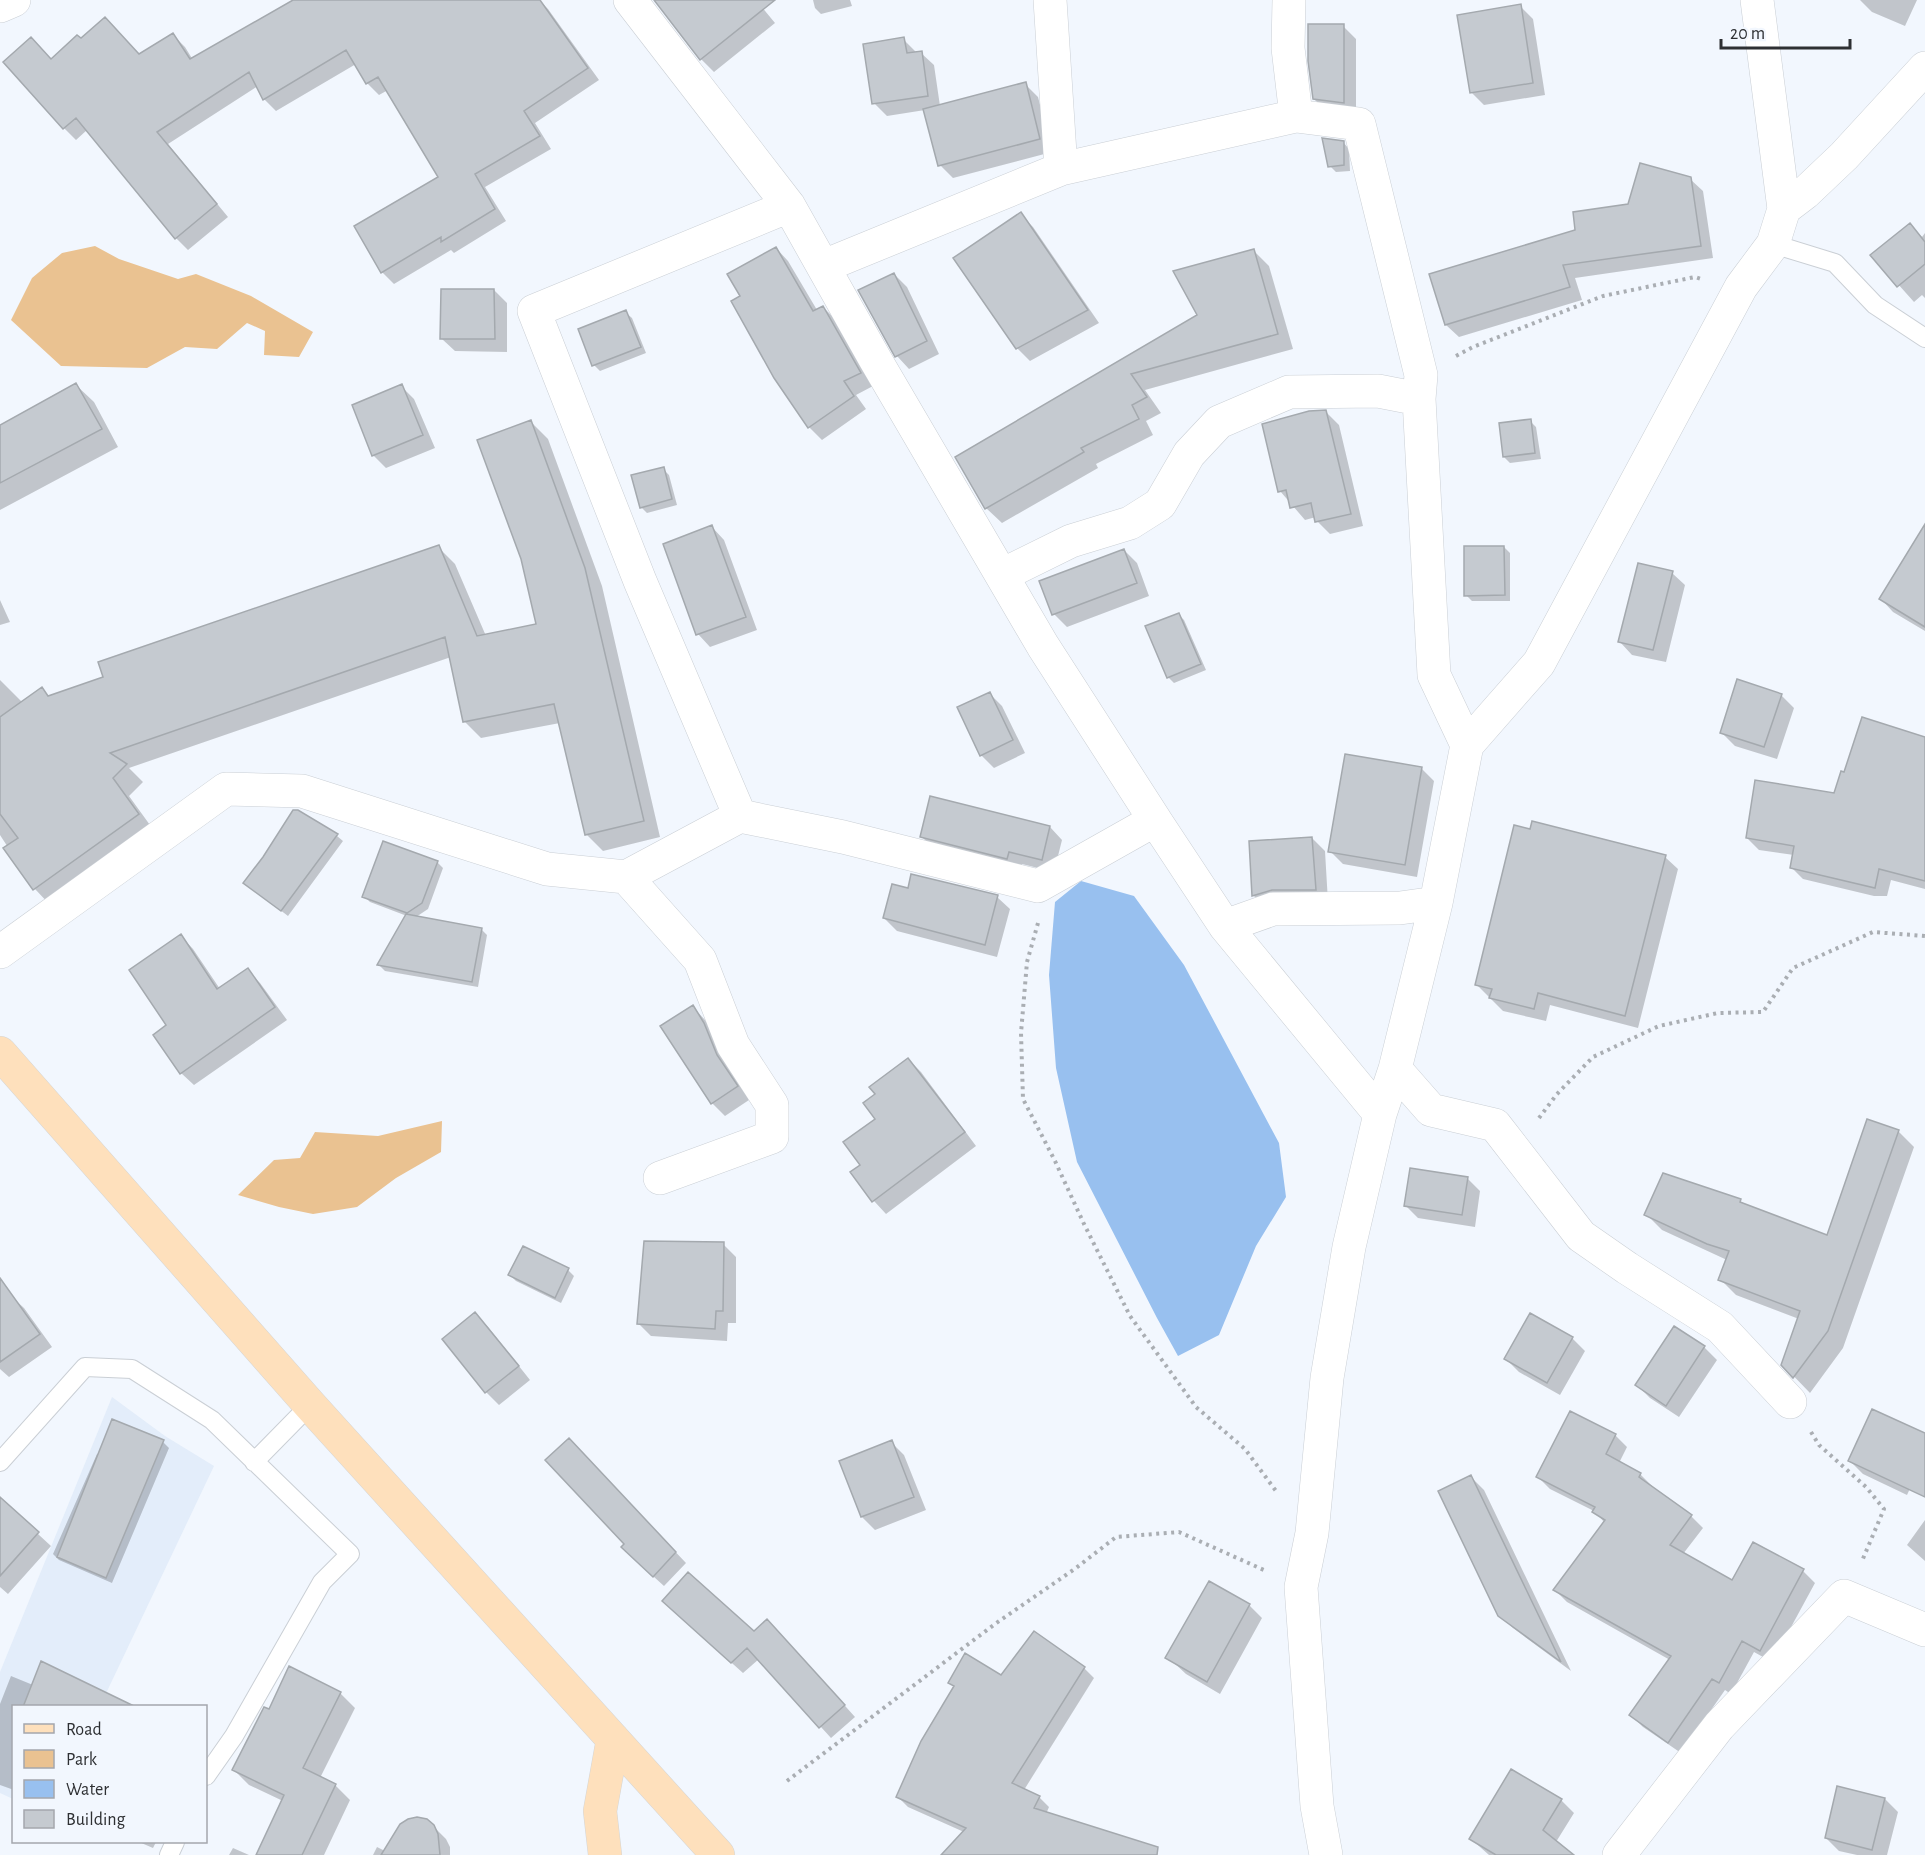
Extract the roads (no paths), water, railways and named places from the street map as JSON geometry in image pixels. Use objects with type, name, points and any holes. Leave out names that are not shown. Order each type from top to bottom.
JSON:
[{"type":"main road","points":[[0,1053],[310,1405],[613,1739],[712,1853]]},
{"type":"main road","points":[[605,1855],[600,1811],[613,1739]]},
{"type":"street","points":[[0,6],[14,0]]},
{"type":"street","points":[[630,0],[789,206],[875,359],[1043,646],[1225,926],[1380,1114]]},
{"type":"street","points":[[1050,0],[1061,169]]},
{"type":"street","points":[[1289,0],[1288,48],[1296,116]]},
{"type":"street","points":[[1326,1855],[1317,1806],[1301,1587],[1312,1533],[1327,1378],[1349,1247],[1380,1114],[1395,1069],[1436,903],[1467,745],[1539,663],[1741,287],[1773,244],[1784,209],[1757,0]]},
{"type":"street","points":[[1784,209],[1805,193],[1844,156],[1925,68]]},
{"type":"street","points":[[824,266],[1061,169],[1296,116],[1359,124],[1420,387],[1434,675],[1467,745]]},
{"type":"street","points":[[740,816],[640,581],[534,310],[789,206]]},
{"type":"street","points":[[1002,575],[1071,541],[1130,523],[1160,504],[1189,454],[1219,422],[1289,392],[1378,391],[1420,387]]},
{"type":"street","points":[[0,952],[226,789],[302,792],[547,869],[626,877],[740,816],[843,837],[1038,886],[1155,819]]},
{"type":"street","points":[[626,877],[700,960],[733,1045],[772,1105],[772,1137],[660,1178]]},
{"type":"street","points":[[1225,926],[1273,909],[1400,908],[1436,903]]},
{"type":"street","points":[[1395,1069],[1431,1110],[1495,1125],[1581,1236],[1720,1327],[1790,1402]]},
{"type":"street","points":[[1619,1855],[1719,1726],[1844,1596],[1925,1630]]},
{"type":"lane","points":[[1773,244],[1836,263],[1875,305],[1925,338]]},
{"type":"lane","points":[[0,1462],[85,1367],[132,1369],[212,1420],[350,1554],[322,1582],[234,1736],[207,1775]]},
{"type":"lane","points":[[254,1462],[310,1405]]},
{"type":"water","points":[[1081,881],[1134,896],[1184,965],[1279,1143],[1286,1197],[1256,1246],[1219,1335],[1178,1356],[1077,1162],[1056,1068],[1049,975],[1055,902]]}]
